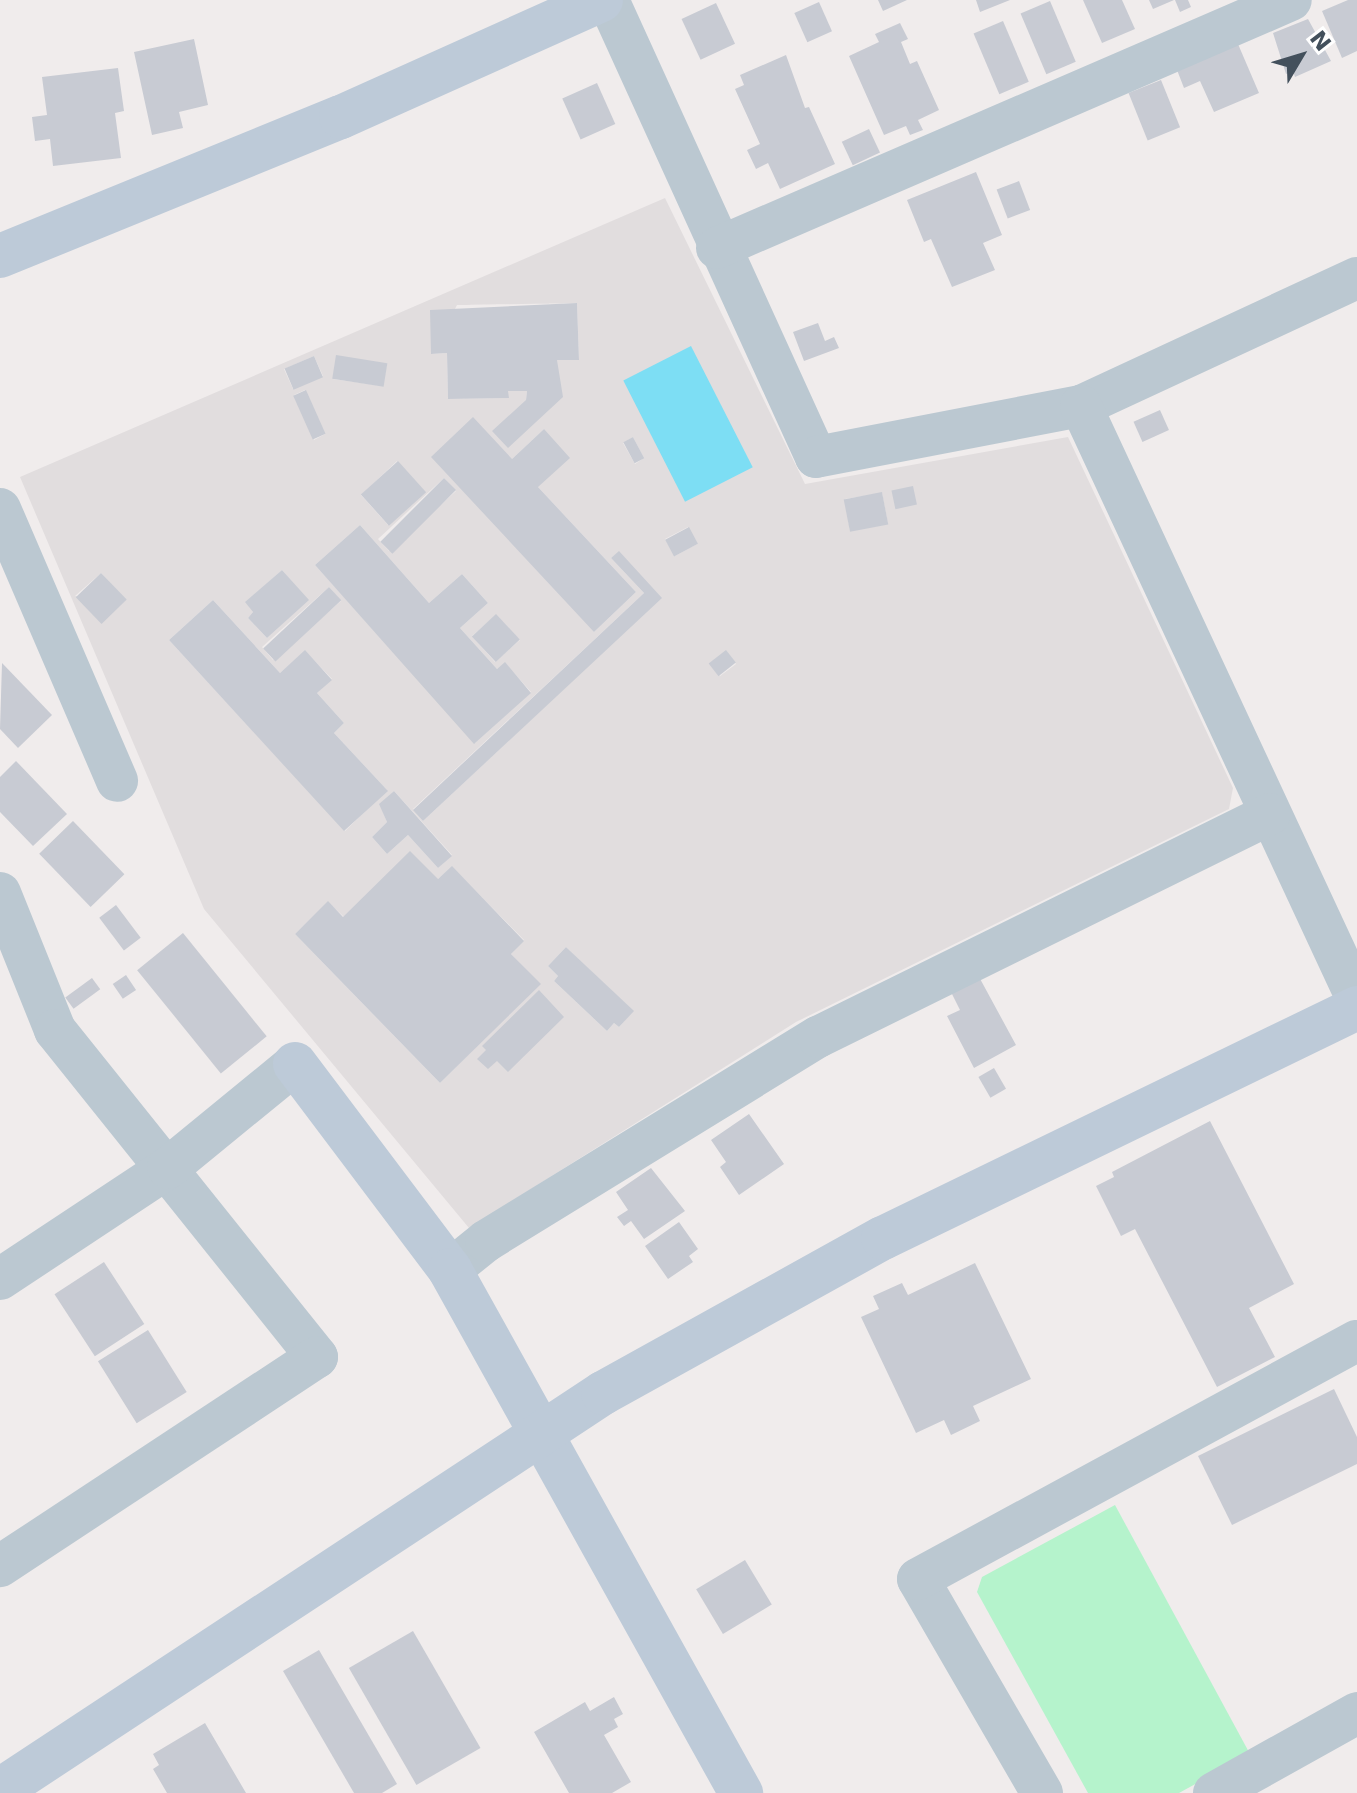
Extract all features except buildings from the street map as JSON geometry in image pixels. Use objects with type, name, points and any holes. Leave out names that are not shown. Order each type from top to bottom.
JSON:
[{"type":"street","points":[[0,256],[341,117],[601,0]]},
{"type":"street","points":[[608,0],[717,248],[816,457],[1081,406],[1357,278]]},
{"type":"street","points":[[717,248],[1291,0]]},
{"type":"street","points":[[1081,406],[1357,999]]},
{"type":"street","points":[[0,509],[117,781]]},
{"type":"street","points":[[450,1270],[486,1241],[818,1037],[1270,814]]},
{"type":"street","points":[[0,893],[55,1030],[317,1357],[0,1566]]},
{"type":"street","points":[[0,1790],[538,1432],[883,1238],[1357,1008]]},
{"type":"street","points":[[0,1279],[168,1168],[295,1064],[450,1270],[741,1793]]},
{"type":"street","points":[[1042,1793],[918,1579],[1357,1341]]},
{"type":"street","points":[[1214,1793],[1357,1713]]},
{"type":"shaded area","points":[[665,198],[805,484],[1068,437],[1233,788],[1229,809],[796,1022],[469,1228],[204,909],[20,477]],"holes":[[[577,303],[579,360],[557,360],[558,390],[526,400],[527,391],[508,391],[508,398],[448,399],[447,353],[432,354],[457,305]],[[314,356],[323,376],[293,389],[284,369]],[[387,363],[383,386],[333,379]],[[305,390],[325,434],[314,440],[294,395]],[[544,429],[538,487],[636,592],[594,632],[512,459]],[[633,437],[644,458],[635,464],[623,443]],[[397,461],[425,492],[388,525],[361,495]],[[444,478],[456,491],[389,551],[378,539]],[[882,493],[888,524],[850,531],[845,499]],[[360,525],[429,603],[462,574],[488,603],[460,628],[497,669],[505,663],[531,692],[475,743],[315,565]],[[688,527],[697,544],[675,556],[665,539]],[[619,552],[661,598],[423,821],[413,809],[644,593],[611,558]],[[282,570],[308,600],[267,638],[248,618],[253,612],[246,602]],[[101,573],[126,600],[75,596]],[[329,587],[341,601],[273,660],[262,647]],[[213,600],[280,673],[305,651],[332,679],[317,693],[344,723],[334,733],[387,790],[345,831],[169,640]],[[496,615],[520,640],[495,662],[472,636]],[[726,651],[736,664],[720,676],[710,664]],[[394,791],[452,855],[438,868],[408,835],[387,854],[372,837],[387,822],[380,804]],[[452,867],[524,940],[511,954],[540,984],[440,1083],[295,934],[328,902],[344,917],[438,879]],[[566,947],[633,1011],[619,1027],[614,1023],[607,1031],[554,981],[558,976],[548,966]]]},
{"type":"green space","points":[[1115,1505],[1250,1754],[1179,1793],[1088,1793],[977,1592],[982,1577]]},
{"type":"water","points":[[691,346],[753,467],[685,502],[623,381]]}]
